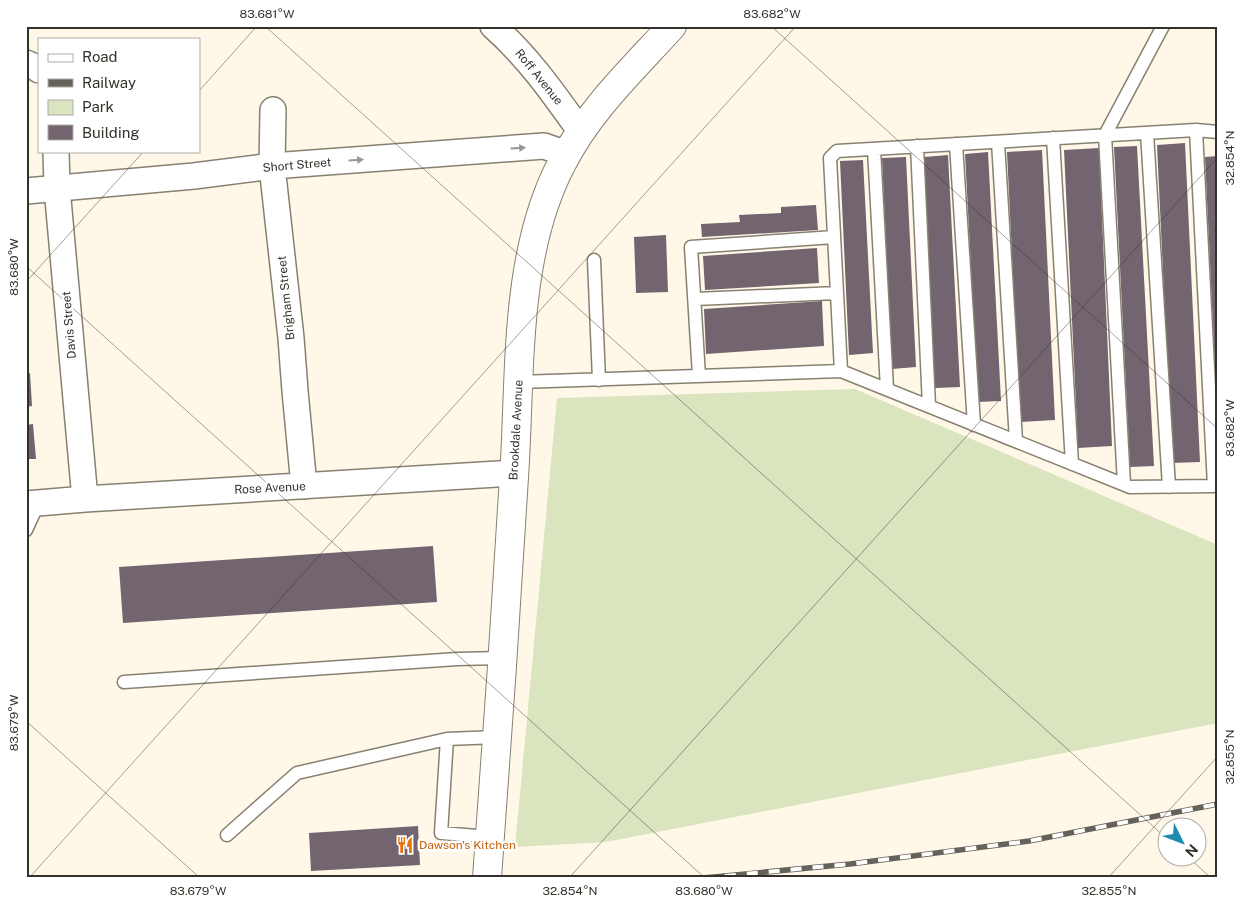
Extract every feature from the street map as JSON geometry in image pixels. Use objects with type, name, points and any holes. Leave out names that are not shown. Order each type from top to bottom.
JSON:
[{"type":"street","name":"Roff Avenue","points":[[493,26],[533,67],[574,143]]},
{"type":"street","name":"Brookdale Avenue","points":[[487,878],[522,328],[531,250],[549,192],[562,163],[574,143],[597,109],[672,26]]},
{"type":"street","name":"Brigham Street","points":[[273,110],[272,166],[291,338],[304,486]]},
{"type":"street","name":"Short Street","points":[[26,191],[194,176],[272,166],[574,143]]},
{"type":"street","name":"Davis Street","points":[[56,152],[57,188],[85,499]]},
{"type":"street","name":"Rose Avenue","points":[[33,503],[514,473]]},
{"type":"lane","points":[[1124,484],[1105,135],[1163,26]]},
{"type":"lane","points":[[840,371],[830,158],[837,151],[1217,128]]},
{"type":"lane","points":[[519,382],[840,371],[1130,487],[1214,486],[1196,130]]},
{"type":"lane","points":[[1147,133],[1169,487]]},
{"type":"lane","points":[[1053,138],[1072,464]]},
{"type":"lane","points":[[998,142],[1016,441]]},
{"type":"lane","points":[[956,144],[974,424]]},
{"type":"lane","points":[[917,146],[929,406]]},
{"type":"lane","points":[[874,149],[887,389]]},
{"type":"lane","points":[[699,376],[691,246],[834,237]]},
{"type":"lane","points":[[594,260],[598,380]]},
{"type":"lane","points":[[695,299],[836,293]]},
{"type":"lane","points":[[26,530],[33,503]]},
{"type":"lane","points":[[124,682],[458,659],[502,658]]},
{"type":"lane","points":[[227,835],[297,773],[446,739],[497,737]]},
{"type":"lane","points":[[446,739],[441,833],[490,837]]},
{"type":"green space","points":[[855,389],[1218,545],[1218,723],[606,842],[515,847],[557,398]]},
{"type":"building","points":[[1185,143],[1200,462],[1172,463],[1157,145]]},
{"type":"building","points":[[1137,146],[1154,466],[1130,467],[1114,147]]},
{"type":"building","points":[[1099,148],[1112,446],[1078,448],[1064,150]]},
{"type":"building","points":[[1042,150],[1055,420],[1020,422],[1007,152]]},
{"type":"building","points":[[988,152],[1001,401],[978,402],[965,154]]},
{"type":"building","points":[[948,155],[960,387],[935,388],[924,157]]},
{"type":"building","points":[[1218,156],[1218,390],[1216,390],[1205,157]]},
{"type":"building","points":[[906,157],[916,367],[892,369],[882,158]]},
{"type":"building","points":[[863,160],[873,353],[849,355],[840,161]]},
{"type":"building","points":[[816,205],[818,230],[702,237],[701,224],[740,222],[739,215],[781,213],[781,207]]},
{"type":"building","points":[[666,235],[668,292],[636,293],[634,237]]},
{"type":"building","points":[[817,248],[819,283],[705,290],[703,256]]},
{"type":"building","points":[[822,301],[824,346],[706,354],[704,309]]},
{"type":"building","points":[[26,373],[30,373],[32,406],[26,407]]},
{"type":"building","points":[[33,424],[36,459],[26,459],[26,425]]},
{"type":"building","points":[[433,546],[437,602],[123,623],[119,567]]},
{"type":"building","points":[[418,826],[420,865],[311,871],[309,833]]},
{"type":"railway","points":[[703,878],[850,864],[1029,841],[1218,804]]},
{"type":"place","name":"Dawson's Kitchen","points":[[405,845]]}]
